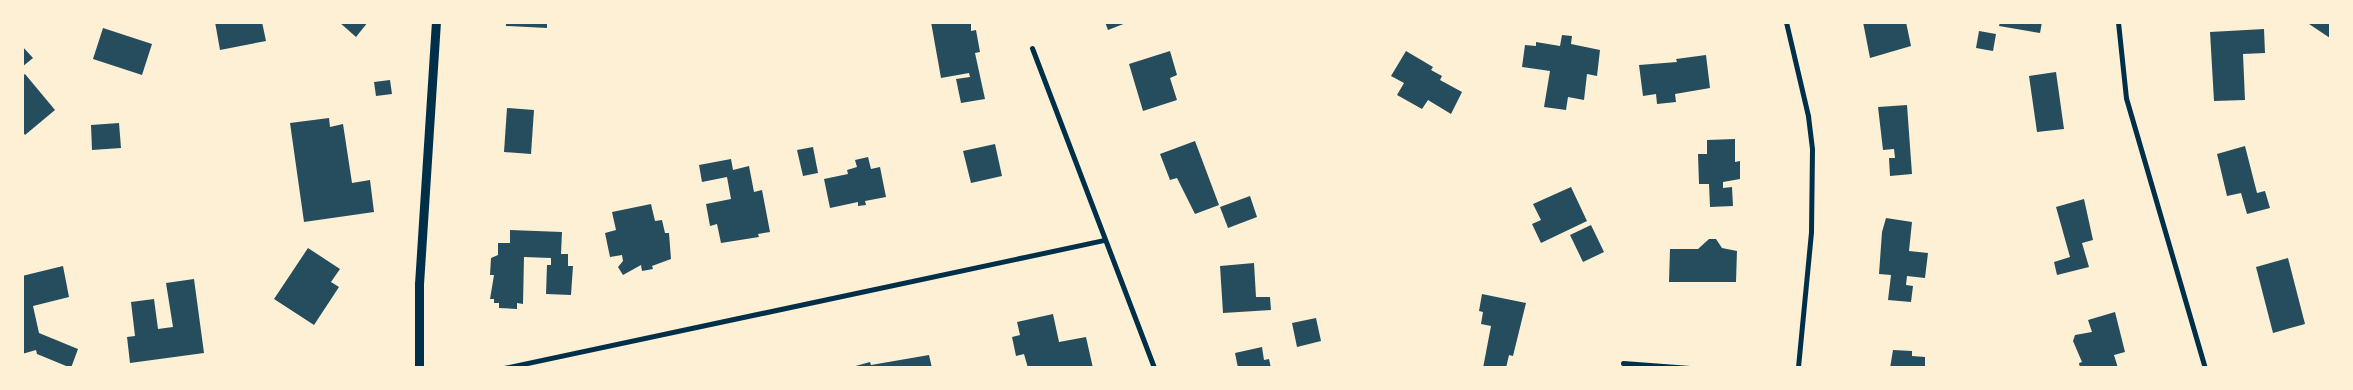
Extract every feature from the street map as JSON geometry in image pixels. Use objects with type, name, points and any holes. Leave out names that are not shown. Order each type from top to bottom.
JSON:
[{"type":"street","points":[[419,368],[419,284],[436,22]]},
{"type":"street","points":[[1786,22],[1808,116],[1812,149],[1811,232],[1798,368]]},
{"type":"street","points":[[2118,22],[2126,98],[2205,368]]},
{"type":"street","points":[[1032,48],[1154,368]]},
{"type":"street","points":[[504,368],[1104,240]]},
{"type":"street","points":[[1624,363],[1690,368]]},
{"type":"building","points":[[215,22],[262,22],[266,41],[220,50]]},
{"type":"building","points":[[339,22],[368,22],[356,37]]},
{"type":"building","points":[[506,22],[547,22],[547,28],[506,26]]},
{"type":"building","points":[[931,22],[971,22],[971,31],[976,30],[980,52],[975,53],[985,99],[961,103],[956,79],[970,77],[969,73],[941,78]]},
{"type":"building","points":[[1105,22],[1126,22],[1126,23],[1108,30]]},
{"type":"building","points":[[1863,22],[1906,22],[1911,46],[1870,58]]},
{"type":"building","points":[[2000,22],[2042,22],[2040,33],[1999,26]]},
{"type":"building","points":[[2306,22],[2330,22],[2330,38]]},
{"type":"building","points":[[103,28],[152,44],[142,75],[93,59]]},
{"type":"building","points":[[2264,29],[2265,53],[2243,54],[2245,100],[2214,101],[2210,32]]},
{"type":"building","points":[[1979,31],[1996,34],[1993,51],[1976,48]]},
{"type":"building","points":[[1562,35],[1572,36],[1571,44],[1600,50],[1597,76],[1587,74],[1584,100],[1568,97],[1566,110],[1544,107],[1550,71],[1522,67],[1525,45],[1536,46],[1536,42],[1560,46]]},
{"type":"building","points":[[22,46],[33,58],[22,67]]},
{"type":"building","points":[[1170,51],[1177,75],[1170,78],[1177,100],[1143,111],[1129,64]]},
{"type":"building","points":[[1406,51],[1433,67],[1431,70],[1442,76],[1440,80],[1462,92],[1451,114],[1428,100],[1422,109],[1397,95],[1404,83],[1391,76]]},
{"type":"building","points":[[1706,55],[1710,88],[1675,94],[1676,102],[1657,104],[1656,94],[1643,96],[1639,65],[1677,62],[1676,59]]},
{"type":"building","points":[[2056,72],[2064,129],[2037,132],[2029,76]]},
{"type":"building","points":[[25,74],[55,110],[25,135],[22,131],[22,76]]},
{"type":"building","points":[[390,80],[392,94],[376,96],[374,82]]},
{"type":"building","points":[[1907,105],[1912,174],[1890,176],[1889,158],[1895,158],[1894,149],[1883,150],[1878,107]]},
{"type":"building","points":[[507,108],[534,110],[531,154],[504,152]]},
{"type":"building","points":[[329,118],[330,127],[343,124],[352,183],[370,180],[374,212],[304,222],[290,123]]},
{"type":"building","points":[[119,123],[121,148],[92,150],[91,125]]},
{"type":"building","points":[[1735,139],[1735,162],[1740,161],[1740,179],[1723,182],[1723,188],[1732,187],[1733,206],[1710,207],[1709,184],[1699,184],[1698,154],[1707,154],[1707,140]]},
{"type":"building","points":[[1195,141],[1219,205],[1195,214],[1177,178],[1170,180],[1160,154]]},
{"type":"building","points":[[995,144],[1002,176],[971,183],[963,151]]},
{"type":"building","points":[[2245,146],[2257,193],[2265,191],[2270,208],[2247,214],[2241,193],[2227,196],[2217,154]]},
{"type":"building","points":[[813,147],[818,173],[803,176],[797,150]]},
{"type":"building","points":[[868,157],[871,169],[880,167],[886,197],[865,201],[866,205],[858,206],[858,202],[830,208],[824,179],[848,174],[847,170],[857,167],[855,160]]},
{"type":"building","points":[[731,159],[733,170],[749,166],[754,192],[762,190],[770,232],[758,234],[759,237],[721,243],[717,224],[710,226],[706,204],[731,199],[727,177],[702,182],[699,165]]},
{"type":"building","points":[[1571,187],[1587,221],[1541,243],[1532,224],[1541,220],[1533,204]]},
{"type":"building","points":[[1250,196],[1257,217],[1228,228],[1220,207]]},
{"type":"building","points":[[2084,199],[2093,240],[2082,243],[2089,267],[2057,275],[2054,262],[2070,257],[2056,207]]},
{"type":"building","points":[[651,204],[655,221],[662,220],[665,233],[669,233],[671,259],[652,266],[653,269],[642,271],[641,265],[623,275],[618,267],[623,261],[622,255],[610,257],[605,233],[616,230],[612,212]]},
{"type":"building","points":[[1886,218],[1912,222],[1909,251],[1928,253],[1925,278],[1907,276],[1906,285],[1913,286],[1911,302],[1888,300],[1891,275],[1879,274],[1882,232]]},
{"type":"building","points":[[1591,225],[1604,252],[1583,262],[1570,235]]},
{"type":"building","points":[[510,230],[562,232],[561,254],[568,254],[568,266],[573,266],[571,295],[546,294],[547,265],[551,265],[551,258],[524,257],[523,304],[517,303],[517,309],[499,308],[499,303],[494,303],[494,299],[490,299],[494,275],[490,275],[491,258],[498,255],[498,243],[510,243]]},
{"type":"building","points":[[1709,239],[1716,239],[1722,248],[1737,251],[1736,282],[1669,282],[1670,249],[1698,249]]},
{"type":"building","points":[[308,248],[340,269],[331,282],[339,287],[314,325],[274,299]]},
{"type":"building","points":[[2288,258],[2305,324],[2273,333],[2256,267]]},
{"type":"building","points":[[1254,263],[1256,297],[1270,297],[1271,310],[1223,313],[1220,266]]},
{"type":"building","points":[[63,266],[69,297],[33,306],[39,333],[78,349],[71,368],[37,354],[36,350],[22,354],[22,276]]},
{"type":"building","points":[[194,279],[204,353],[130,363],[127,337],[135,336],[131,302],[154,299],[158,329],[173,327],[166,283]]},
{"type":"building","points":[[1482,294],[1526,303],[1513,356],[1509,355],[1506,368],[1483,368],[1491,326],[1481,324],[1483,312],[1479,311]]},
{"type":"building","points":[[2115,312],[2125,352],[2114,355],[2118,368],[2080,368],[2079,363],[2082,362],[2073,341],[2075,335],[2092,332],[2088,320]]},
{"type":"building","points":[[1053,314],[1059,342],[1086,337],[1093,368],[1028,368],[1024,354],[1016,356],[1012,337],[1020,335],[1017,322]]},
{"type":"building","points":[[1316,318],[1321,341],[1297,347],[1292,323]]},
{"type":"building","points":[[1262,347],[1264,360],[1269,359],[1271,368],[1238,368],[1235,353]]},
{"type":"building","points":[[1893,350],[1912,351],[1912,356],[1925,357],[1925,368],[1890,368]]},
{"type":"building","points":[[929,355],[932,368],[848,368],[870,362],[871,365]]}]
